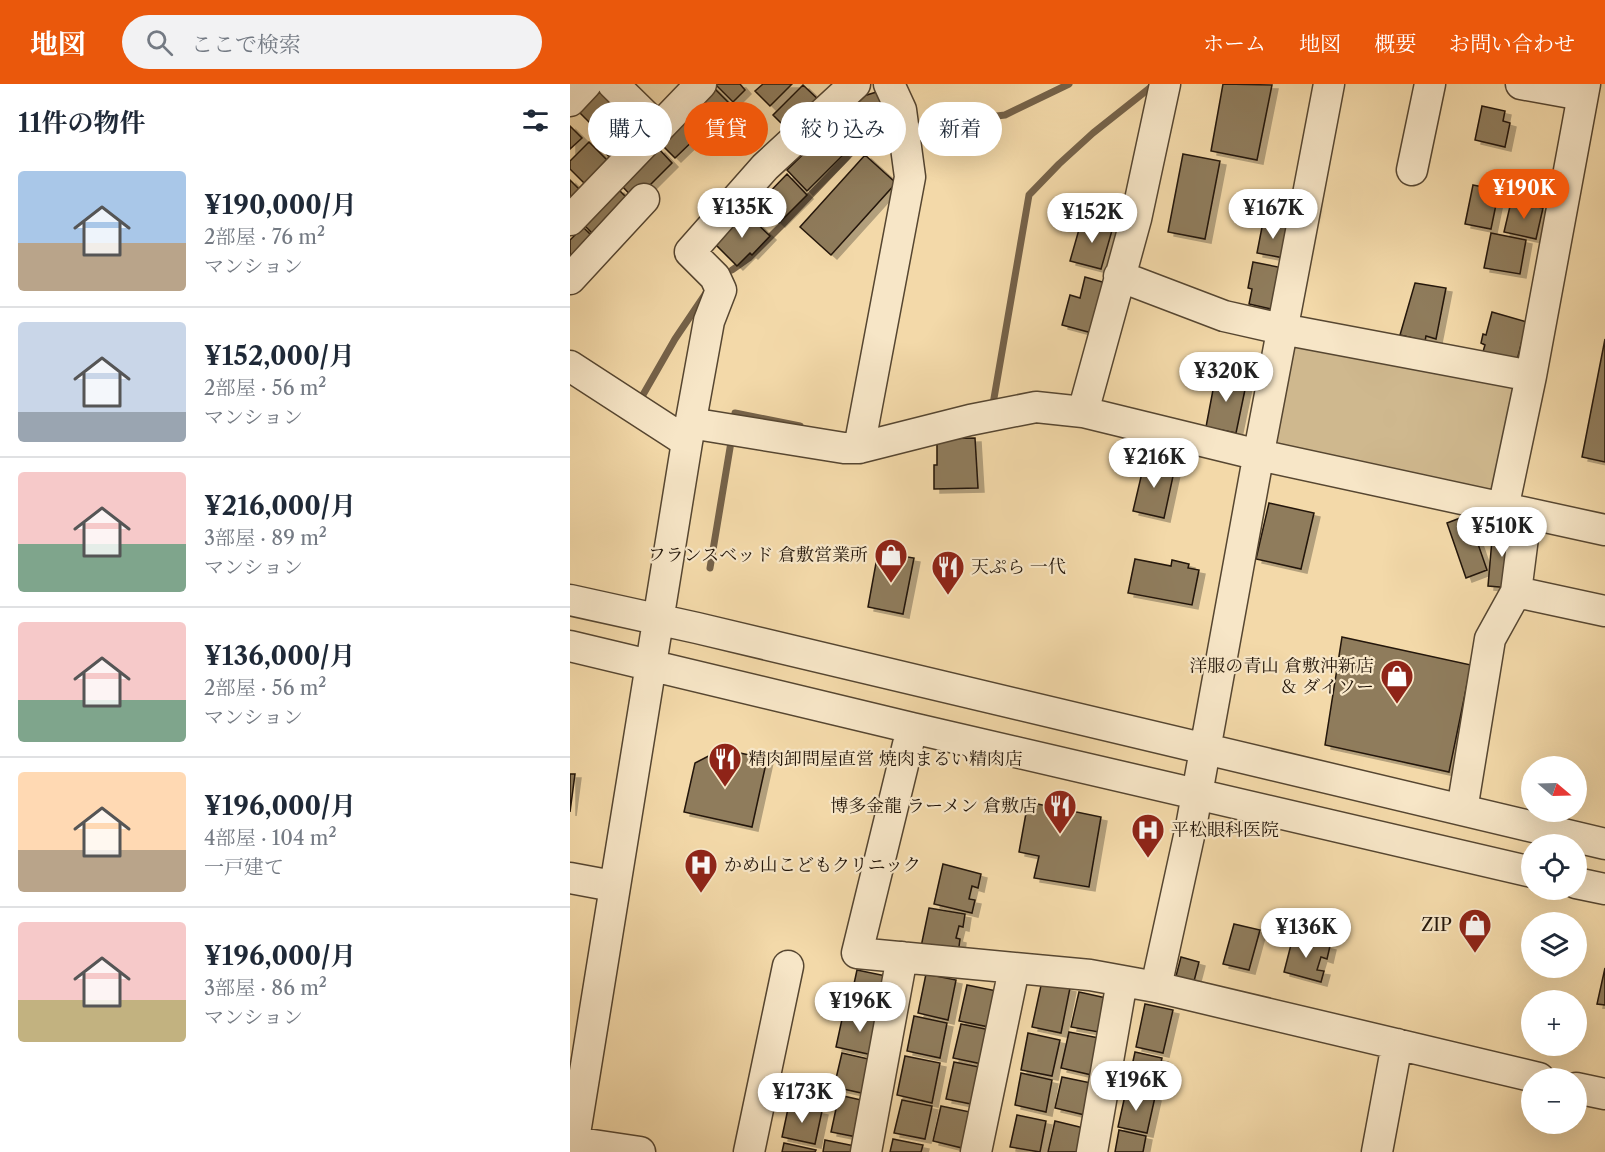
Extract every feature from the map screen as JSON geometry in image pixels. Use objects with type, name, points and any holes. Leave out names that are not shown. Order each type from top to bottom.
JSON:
[{"type":"street","points":[[570,101],[586,84]]},
{"type":"street","points":[[613,84],[631,102]]},
{"type":"street","points":[[672,113],[700,84]]},
{"type":"street","points":[[640,1152],[572,1147],[688,433],[709,321],[721,290],[715,277],[690,252],[765,167],[855,84]]},
{"type":"street","points":[[859,448],[909,177],[901,110],[889,84]]},
{"type":"street","points":[[1083,412],[1136,219],[1165,84]]},
{"type":"street","points":[[1156,987],[1191,827],[1329,84]]},
{"type":"street","points":[[1412,170],[1430,84]]},
{"type":"street","points":[[1462,810],[1490,639],[1516,592],[1510,505],[1583,90],[1521,84]]},
{"type":"street","points":[[570,220],[631,156]]},
{"type":"street","points":[[570,279],[644,199]]},
{"type":"street","points":[[1119,276],[1224,316],[1532,376]]},
{"type":"street","points":[[570,366],[688,433],[734,429],[844,448],[859,448],[970,420],[1036,407],[1083,412],[1260,447],[1510,505],[1605,530]]},
{"type":"street","points":[[1516,592],[1605,611]]},
{"type":"street","points":[[570,600],[1605,844]]},
{"type":"street","points":[[570,646],[1521,869]]},
{"type":"street","points":[[912,728],[857,953],[1090,975],[1156,987],[1521,1074]]},
{"type":"street","points":[[570,878],[613,886]]},
{"type":"street","points":[[1587,885],[1605,889]]},
{"type":"street","points":[[866,1152],[902,957]]},
{"type":"street","points":[[749,1152],[788,966]]},
{"type":"street","points":[[976,1152],[1014,969]]},
{"type":"street","points":[[1092,1152],[1122,981]]},
{"type":"street","points":[[1377,1152],[1397,1044]]},
{"type":"street","points":[[1587,1090],[1605,1094]]},
{"type":"shaded area","points":[[1293,341],[1517,386],[1498,494],[1275,446]]},
{"type":"building","points":[[599,84],[618,98],[614,102],[588,102],[588,121],[575,108]]},
{"type":"building","points":[[715,84],[740,84],[745,90],[733,102]]},
{"type":"building","points":[[763,84],[792,84],[770,106],[755,91]]},
{"type":"building","points":[[1223,84],[1272,85],[1257,160],[1211,151]]},
{"type":"building","points":[[711,85],[728,102],[705,102],[699,96]]},
{"type":"building","points":[[803,85],[821,102],[786,102]]},
{"type":"building","points":[[883,90],[886,102],[858,102],[857,98]]},
{"type":"building","points":[[699,96],[705,102],[693,102]]},
{"type":"building","points":[[1482,106],[1505,111],[1503,121],[1510,123],[1505,147],[1475,140]]},
{"type":"building","points":[[780,108],[780,122],[773,115]]},
{"type":"building","points":[[684,120],[684,149],[675,158],[672,155],[672,131]]},
{"type":"building","points":[[570,126],[582,138],[570,149]]},
{"type":"building","points":[[588,143],[588,156],[603,156],[610,163],[587,186],[570,169],[570,161]]},
{"type":"building","points":[[1183,154],[1220,161],[1205,239],[1168,232]]},
{"type":"building","points":[[652,156],[666,156],[672,163],[635,200],[622,186]]},
{"type":"building","points":[[801,156],[842,156],[807,191],[787,170]]},
{"type":"building","points":[[864,156],[896,183],[831,255],[800,227]]},
{"type":"building","points":[[787,174],[807,195],[779,223],[759,203]]},
{"type":"building","points":[[570,180],[583,193],[570,207]]},
{"type":"building","points":[[1473,185],[1499,190],[1491,229],[1465,224]]},
{"type":"building","points":[[618,189],[633,204],[598,239],[583,224]]},
{"type":"building","points":[[1511,202],[1543,208],[1536,239],[1504,232]]},
{"type":"building","points":[[745,212],[770,236],[752,255],[750,253],[737,266],[715,244]]},
{"type":"building","points":[[1082,219],[1113,227],[1101,269],[1070,261]]},
{"type":"building","points":[[1263,222],[1289,227],[1284,258],[1257,253]]},
{"type":"building","points":[[583,227],[597,241],[570,268],[570,240]]},
{"type":"building","points":[[1491,233],[1526,240],[1520,274],[1484,268]]},
{"type":"building","points":[[1253,262],[1283,268],[1278,293],[1274,292],[1271,309],[1249,304],[1252,289],[1248,288]]},
{"type":"building","points":[[1085,277],[1106,283],[1092,333],[1062,325],[1070,295],[1080,298]]},
{"type":"building","points":[[1415,283],[1446,288],[1436,339],[1426,336],[1425,341],[1400,335]]},
{"type":"building","points":[[1492,312],[1527,322],[1516,364],[1482,355],[1485,345],[1481,343],[1483,334],[1486,335]]},
{"type":"building","points":[[1605,339],[1605,462],[1582,457]]},
{"type":"building","points":[[1216,374],[1247,380],[1236,433],[1206,427]]},
{"type":"building","points":[[975,438],[978,488],[934,489],[937,439]]},
{"type":"building","points":[[1145,460],[1175,467],[1164,518],[1133,511]]},
{"type":"building","points":[[1269,503],[1314,513],[1301,569],[1256,559]]},
{"type":"building","points":[[1468,515],[1487,570],[1466,578],[1447,523]]},
{"type":"building","points":[[1493,528],[1515,530],[1511,588],[1488,586]]},
{"type":"building","points":[[878,552],[914,558],[903,614],[868,607]]},
{"type":"building","points":[[1135,559],[1171,566],[1172,560],[1189,564],[1188,568],[1199,570],[1192,605],[1128,593]]},
{"type":"building","name":"洋服の青山 倉敷沖新店 ＆ ダイソー","points":[[1342,637],[1471,665],[1449,772],[1325,745]]},
{"type":"building","name":"精肉卸問屋直営 焼肉まるい精肉店","points":[[722,749],[767,759],[752,827],[684,812],[695,763]]},
{"type":"building","points":[[570,774],[575,774],[570,812]]},
{"type":"building","name":"博多金龍 ラーメン 倉敷店","points":[[1028,802],[1101,817],[1089,887],[1034,878],[1039,856],[1019,852]]},
{"type":"building","points":[[943,864],[981,874],[978,888],[972,886],[969,899],[975,900],[972,913],[934,904]]},
{"type":"building","points":[[929,908],[965,914],[963,927],[959,926],[956,938],[960,939],[958,954],[921,947]]},
{"type":"building","points":[[1234,924],[1260,930],[1249,970],[1223,964]]},
{"type":"building","points":[[1293,937],[1330,946],[1327,959],[1321,957],[1317,970],[1324,971],[1321,982],[1284,972]]},
{"type":"building","points":[[1181,957],[1199,962],[1193,985],[1175,980]]},
{"type":"building","points":[[1605,968],[1605,1005],[1597,1004]]},
{"type":"building","points":[[857,970],[891,977],[883,1014],[849,1007]]},
{"type":"building","points":[[926,974],[956,980],[948,1020],[918,1013]]},
{"type":"building","points":[[1042,981],[1070,988],[1061,1033],[1032,1027]]},
{"type":"building","points":[[967,985],[997,991],[989,1027],[959,1021]]},
{"type":"building","points":[[1079,992],[1111,999],[1104,1033],[1071,1027]]},
{"type":"building","points":[[1145,1004],[1173,1010],[1163,1053],[1136,1047]]},
{"type":"building","points":[[844,1010],[885,1019],[877,1056],[836,1047]]},
{"type":"building","points":[[914,1016],[947,1023],[940,1058],[907,1051]]},
{"type":"building","points":[[961,1024],[990,1030],[982,1064],[953,1058]]},
{"type":"building","points":[[1069,1032],[1104,1039],[1096,1076],[1061,1068]]},
{"type":"building","points":[[1028,1033],[1060,1040],[1052,1076],[1021,1070]]},
{"type":"building","points":[[1135,1052],[1162,1058],[1154,1094],[1127,1089]]},
{"type":"building","points":[[842,1053],[873,1060],[866,1094],[834,1087]]},
{"type":"building","points":[[905,1056],[940,1063],[932,1103],[897,1095]]},
{"type":"building","points":[[954,1062],[984,1068],[976,1105],[946,1099]]},
{"type":"building","points":[[1021,1073],[1052,1080],[1046,1112],[1015,1105]]},
{"type":"building","points":[[1062,1077],[1096,1084],[1089,1116],[1055,1108]]},
{"type":"building","points":[[1126,1091],[1155,1097],[1147,1133],[1118,1127]]},
{"type":"building","points":[[839,1095],[870,1102],[862,1138],[831,1132]]},
{"type":"building","points":[[902,1100],[932,1106],[925,1139],[894,1133]]},
{"type":"building","points":[[789,1104],[822,1111],[815,1144],[782,1137]]},
{"type":"building","points":[[941,1106],[970,1112],[962,1148],[933,1141]]},
{"type":"building","points":[[1017,1115],[1046,1121],[1040,1152],[1010,1147]]},
{"type":"building","points":[[1055,1121],[1088,1129],[1083,1152],[1048,1152]]},
{"type":"building","points":[[1119,1130],[1146,1136],[1143,1152],[1115,1152]]},
{"type":"building","points":[[893,1139],[923,1145],[921,1152],[890,1152]]},
{"type":"building","points":[[825,1140],[860,1147],[859,1152],[823,1152]]},
{"type":"building","points":[[784,1143],[816,1150],[815,1152],[782,1152]]},
{"type":"waterway","points":[[913,126],[1005,115],[1069,84]]},
{"type":"waterway","points":[[990,405],[993,404],[1029,195],[1093,133],[1151,87]]},
{"type":"waterway","points":[[732,270],[749,258],[848,156]]},
{"type":"waterway","points":[[640,400],[675,339],[706,293]]},
{"type":"waterway","points":[[734,422],[735,413],[800,426]]},
{"type":"waterway","points":[[710,568],[732,436]]},
{"type":"place","name":"フランスベッド 倉敷営業所","points":[[891,584]]},
{"type":"place","name":"天ぷら 一代","points":[[948,596]]},
{"type":"place","name":"洋服の青山 倉敷沖新店 ＆ ダイソー","points":[[1397,705]]},
{"type":"place","name":"精肉卸問屋直営 焼肉まるい精肉店","points":[[725,788]]},
{"type":"place","name":"博多金龍 ラーメン 倉敷店","points":[[1060,835]]},
{"type":"place","name":"平松眼科医院","points":[[1148,859]]},
{"type":"place","name":"かめ山こどもクリニック","points":[[701,894]]},
{"type":"place","name":"ZIP","points":[[1475,954]]}]
